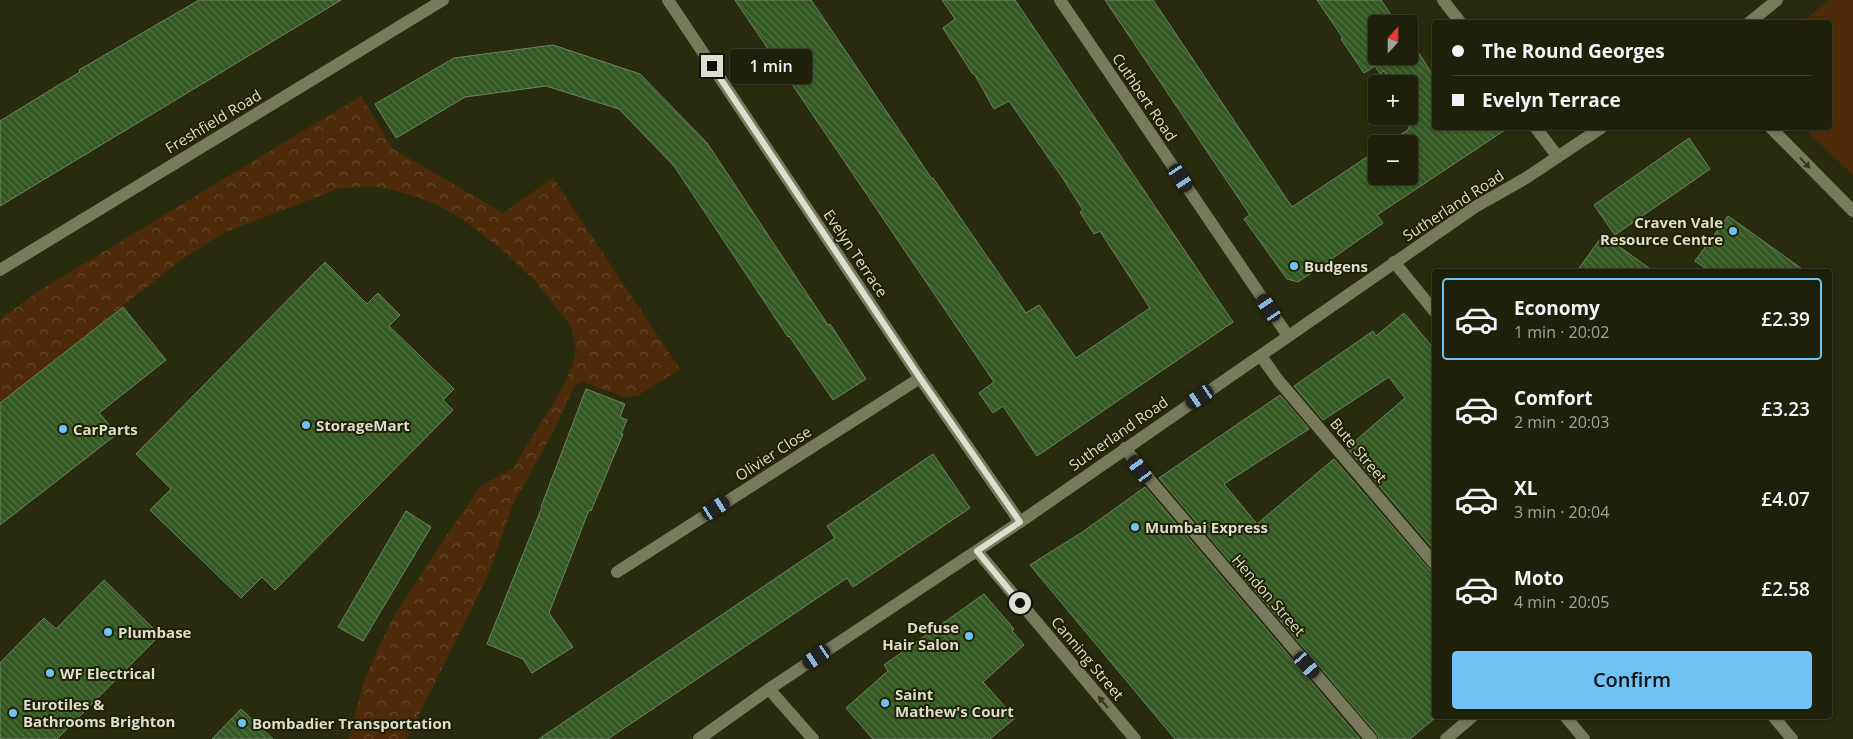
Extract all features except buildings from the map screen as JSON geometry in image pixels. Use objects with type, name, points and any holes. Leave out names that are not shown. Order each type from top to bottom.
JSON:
[{"type":"street","name":"Freshfield Road","points":[[0,270],[443,0]]},
{"type":"street","name":"Evelyn Terrace","points":[[668,0],[920,378],[1020,522]]},
{"type":"street","name":"Cuthbert Road","points":[[1060,0],[1288,336]]},
{"type":"street","points":[[1443,0],[1458,20]]},
{"type":"street","points":[[1752,20],[1777,0]]},
{"type":"street","points":[[1538,130],[1558,157]]},
{"type":"street","name":"Sutherland Road","points":[[699,739],[769,689],[1020,522],[1475,207],[1526,178],[1598,130]]},
{"type":"street","points":[[1774,130],[1853,211]]},
{"type":"street","points":[[1394,262],[1432,308]]},
{"type":"street","name":"Bute Street","points":[[1261,356],[1278,380],[1432,560]]},
{"type":"street","name":"Olivier Close","points":[[618,572],[920,378]]},
{"type":"street","name":"Hendon Street","points":[[1125,448],[1142,472],[1370,739]]},
{"type":"street","name":"Canning Street","points":[[977,551],[1134,739]]},
{"type":"street","points":[[769,689],[813,739]]},
{"type":"street","points":[[1446,739],[1470,719]]},
{"type":"street","points":[[1567,719],[1584,739]]},
{"type":"street","points":[[1775,719],[1792,739]]},
{"type":"green space","points":[[1829,0],[1853,0],[1853,175],[1806,130],[1832,130],[1832,20],[1804,20]]},
{"type":"green space","points":[[361,96],[393,149],[503,213],[553,178],[680,369],[637,396],[624,397],[584,382],[575,385],[553,432],[513,504],[489,573],[407,739],[349,739],[362,687],[379,646],[396,613],[481,486],[513,468],[560,392],[572,367],[576,348],[571,326],[536,282],[501,249],[464,220],[438,205],[415,196],[370,186],[340,188],[225,232],[181,260],[0,403],[0,319],[42,289]]},
{"type":"place","name":"Craven Vale Resource Centre","points":[[1733,231]]},
{"type":"place","name":"Budgens","points":[[1294,266]]},
{"type":"place","name":"StorageMart","points":[[306,425]]},
{"type":"place","name":"CarParts","points":[[63,429]]},
{"type":"place","name":"Mumbai Express","points":[[1135,527]]},
{"type":"place","name":"Plumbase","points":[[108,632]]},
{"type":"place","name":"Defuse Hair Salon","points":[[969,636]]},
{"type":"place","name":"WF Electrical","points":[[50,673]]},
{"type":"place","name":"Saint Mathew's Court","points":[[885,703]]},
{"type":"place","name":"Eurotiles & Bathrooms Brighton","points":[[13,713]]},
{"type":"place","name":"Bombadier Transportation","points":[[242,723]]},
{"type":"route","points":[[712,66],[920,378],[1020,522],[977,551],[1020,603]]}]
